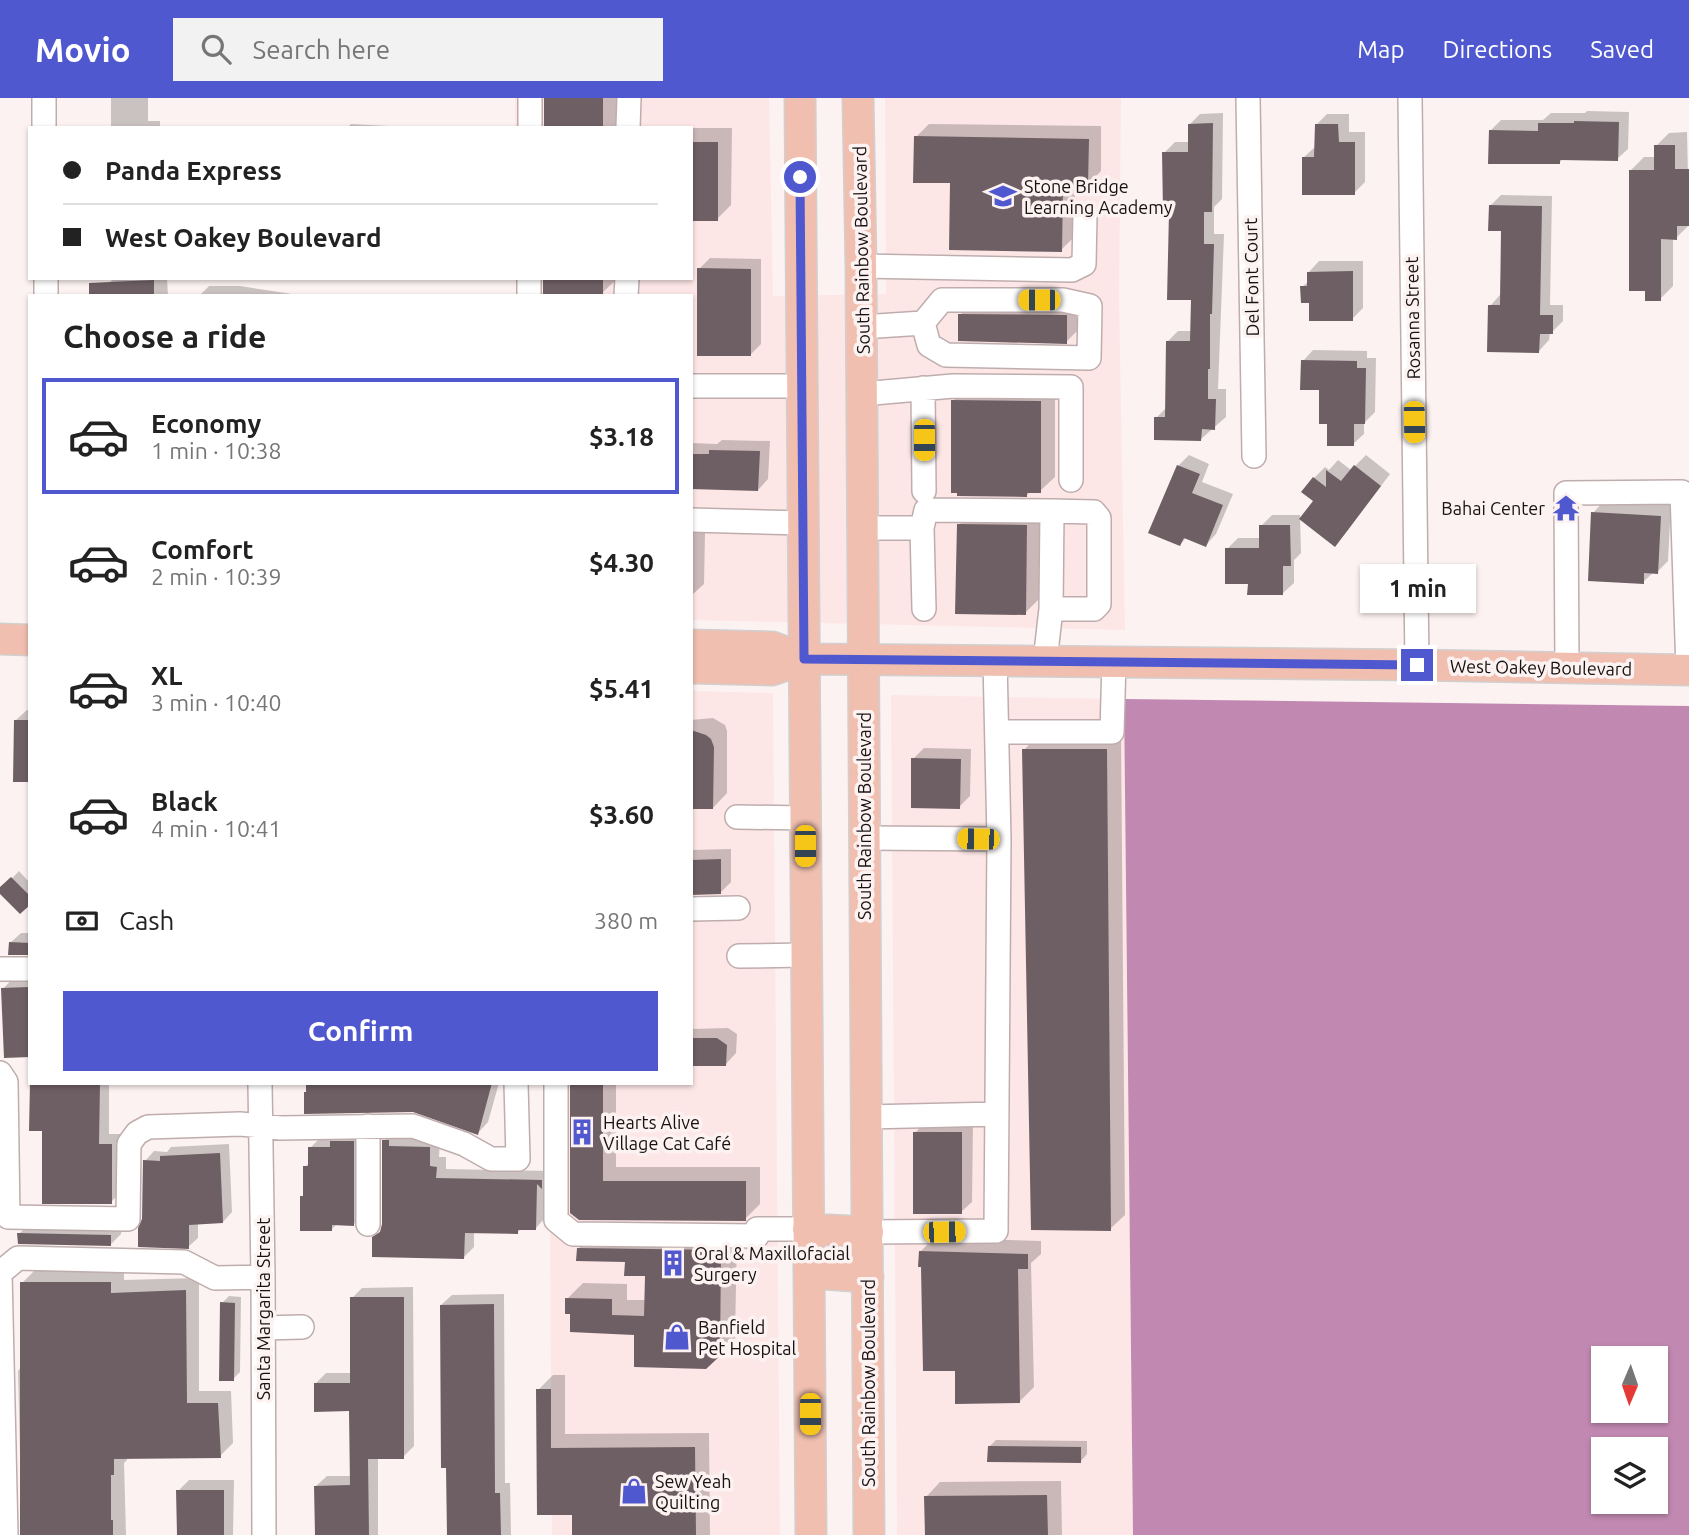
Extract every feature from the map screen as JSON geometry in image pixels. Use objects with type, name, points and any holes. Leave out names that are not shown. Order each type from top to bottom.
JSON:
[{"type":"main road","points":[[800,98],[811,1535]]},
{"type":"main road","name":"South Rainbow Boulevard","points":[[858,98],[862,266],[869,1535]]},
{"type":"main road","points":[[0,639],[28,640]]},
{"type":"main road","name":"West Oakey Boulevard","points":[[693,645],[772,647],[804,659],[1688,670]]},
{"type":"main road","name":"West Oakey Boulevard","points":[[693,668],[772,670],[804,659]]},
{"type":"main road","points":[[808,1229],[867,1232]]},
{"type":"main road","points":[[809,1273],[868,1277]]},
{"type":"street","points":[[44,98],[44,126]]},
{"type":"street","points":[[530,98],[530,126]]},
{"type":"street","points":[[628,126],[629,98]]},
{"type":"street","name":"Del Font Court","points":[[1248,98],[1254,456]]},
{"type":"street","name":"Rosanna Street","points":[[1409,98],[1417,665]]},
{"type":"street","points":[[862,266],[1072,270],[1084,264],[1086,216]]},
{"type":"street","points":[[862,327],[923,323],[942,300],[1063,300],[1090,306],[1090,358],[946,355],[929,345],[923,323]]},
{"type":"street","points":[[693,386],[802,386]]},
{"type":"street","points":[[862,394],[953,386],[1070,387],[1071,480]]},
{"type":"street","points":[[923,388],[924,491]]},
{"type":"street","points":[[1567,668],[1566,493],[1682,492],[1688,670]]},
{"type":"street","points":[[924,609],[922,528],[926,510],[1094,512],[1099,518],[1099,604],[1094,610],[1051,609]]},
{"type":"street","points":[[1045,661],[1051,609],[1052,511]]},
{"type":"street","points":[[693,520],[803,523]]},
{"type":"street","points":[[863,528],[922,528]]},
{"type":"street","points":[[867,1232],[996,1231],[999,839],[995,660]]},
{"type":"street","points":[[997,732],[1112,732],[1114,661]]},
{"type":"street","points":[[737,817],[805,818]]},
{"type":"street","points":[[864,838],[999,839]]},
{"type":"street","points":[[693,909],[738,908]]},
{"type":"street","points":[[739,956],[806,955]]},
{"type":"street","points":[[0,969],[28,969]]},
{"type":"street","points":[[0,1073],[6,1082],[8,1217],[128,1219],[128,1144],[137,1133],[148,1127],[240,1124],[281,1128],[413,1126],[464,1144],[491,1159],[517,1159],[516,1085]]},
{"type":"street","name":"Santa Margarita Street","points":[[260,1085],[264,1535]]},
{"type":"street","points":[[556,1085],[556,1220],[572,1234],[757,1236],[757,1228],[808,1229]]},
{"type":"street","points":[[866,1117],[997,1114]]},
{"type":"street","points":[[368,1126],[368,1224]]},
{"type":"street","points":[[6,1535],[0,1273],[18,1258],[184,1262],[215,1278],[263,1277]]},
{"type":"street","points":[[263,1328],[302,1327]]},
{"type":"shaded area","points":[[515,98],[769,98],[773,296],[886,294],[885,98],[1121,98],[1119,297],[1125,630],[693,620],[693,294],[516,294],[516,280],[693,280],[693,126],[515,126]]},
{"type":"shaded area","points":[[693,691],[773,693],[780,1535],[552,1535],[549,1085],[693,1085]]},
{"type":"shaded area","points":[[891,695],[1124,699],[1133,1535],[897,1535]]},
{"type":"shaded area","points":[[1124,699],[1689,706],[1689,1535],[1133,1535]]},
{"type":"building","points":[[544,98],[603,98],[603,126],[544,126]]},
{"type":"building","points":[[1619,122],[1618,161],[1560,160],[1560,164],[1488,164],[1489,130],[1538,131],[1538,123]]},
{"type":"building","points":[[1213,123],[1212,212],[1204,212],[1204,244],[1214,244],[1208,399],[1216,399],[1215,430],[1202,429],[1201,441],[1154,440],[1154,417],[1165,417],[1166,341],[1190,341],[1191,300],[1167,300],[1169,212],[1163,212],[1162,152],[1188,152],[1188,124]]},
{"type":"building","points":[[1315,124],[1338,124],[1339,142],[1355,142],[1355,195],[1302,195],[1302,157],[1314,157]]},
{"type":"building","points":[[914,136],[1089,139],[1088,185],[1063,185],[1062,252],[949,250],[950,183],[913,183]]},
{"type":"building","points":[[693,142],[718,142],[718,221],[693,221]]},
{"type":"building","points":[[1654,145],[1675,145],[1675,169],[1689,169],[1689,226],[1677,226],[1677,240],[1661,239],[1661,301],[1645,301],[1645,291],[1629,291],[1629,170],[1654,170]]},
{"type":"building","points":[[1489,205],[1542,206],[1540,315],[1553,315],[1553,334],[1540,334],[1539,353],[1487,352],[1488,305],[1500,305],[1501,231],[1488,231]]},
{"type":"building","points":[[697,268],[751,269],[751,356],[697,356]]},
{"type":"building","points":[[1353,271],[1353,321],[1309,321],[1309,303],[1301,303],[1300,286],[1307,286],[1307,272]]},
{"type":"building","points":[[154,280],[154,294],[89,294],[89,283]]},
{"type":"building","points":[[543,280],[603,280],[603,294],[543,294]]},
{"type":"building","points":[[958,314],[1067,315],[1067,344],[958,341]]},
{"type":"building","points":[[1301,360],[1357,361],[1357,368],[1366,368],[1365,424],[1354,424],[1354,446],[1327,446],[1327,424],[1319,424],[1319,390],[1300,390]]},
{"type":"building","points":[[951,400],[1041,401],[1041,493],[1027,493],[1027,497],[957,496],[957,493],[951,493]]},
{"type":"building","points":[[709,450],[760,451],[758,491],[693,489],[693,454],[709,454]]},
{"type":"building","points":[[1177,465],[1200,474],[1192,493],[1223,505],[1206,547],[1184,538],[1180,546],[1148,533]]},
{"type":"building","points":[[1354,465],[1381,486],[1335,547],[1299,519],[1313,501],[1301,492],[1313,477],[1326,487],[1326,470],[1341,481]]},
{"type":"building","points":[[1591,512],[1661,516],[1658,574],[1644,573],[1644,584],[1588,581]]},
{"type":"building","points":[[957,524],[1027,525],[1026,615],[955,614]]},
{"type":"building","points":[[1259,525],[1290,525],[1291,566],[1283,566],[1283,595],[1247,595],[1248,584],[1225,584],[1225,548],[1259,548]]},
{"type":"building","points":[[14,720],[28,720],[28,782],[13,782]]},
{"type":"building","points":[[693,731],[706,735],[714,747],[713,809],[693,809]]},
{"type":"building","points":[[1022,749],[1107,749],[1111,1231],[1031,1230]]},
{"type":"building","points":[[911,758],[961,759],[960,809],[911,808]]},
{"type":"building","points":[[721,859],[721,894],[693,895],[693,860]]},
{"type":"building","points":[[11,877],[28,894],[28,907],[20,914],[0,894],[0,887]]},
{"type":"building","points":[[9,942],[28,943],[28,955],[8,955]]},
{"type":"building","points":[[28,987],[28,1057],[4,1058],[1,988]]},
{"type":"building","points":[[693,1038],[717,1038],[727,1045],[726,1066],[693,1066]]},
{"type":"building","points":[[30,1085],[100,1085],[99,1144],[112,1144],[112,1204],[42,1204],[42,1131],[29,1131]]},
{"type":"building","points":[[306,1085],[491,1085],[478,1135],[413,1112],[304,1114]]},
{"type":"building","name":"Hearts Alive Village Cat Café","points":[[570,1085],[603,1085],[603,1181],[746,1181],[746,1221],[579,1220],[570,1213]]},
{"type":"building","points":[[913,1132],[962,1132],[962,1214],[913,1214]]},
{"type":"building","points":[[382,1140],[389,1140],[389,1146],[430,1147],[430,1166],[437,1167],[436,1178],[542,1180],[542,1189],[537,1184],[536,1230],[518,1230],[518,1234],[465,1233],[464,1259],[372,1257],[372,1237],[380,1232],[382,1224]]},
{"type":"building","points":[[330,1141],[354,1141],[354,1226],[332,1225],[332,1231],[300,1231],[300,1196],[303,1196],[303,1166],[308,1166],[308,1147],[330,1147]]},
{"type":"building","points":[[220,1153],[223,1223],[189,1225],[189,1249],[138,1247],[138,1228],[142,1219],[143,1160],[160,1161],[160,1156]]},
{"type":"building","points":[[17,1233],[111,1235],[111,1246],[18,1244]]},
{"type":"building","points":[[577,1248],[721,1250],[720,1356],[706,1369],[634,1367],[634,1335],[570,1332],[570,1314],[565,1314],[565,1298],[612,1299],[612,1315],[644,1316],[645,1276],[624,1276],[625,1262],[576,1261]]},
{"type":"building","points":[[919,1251],[1028,1254],[1028,1269],[1018,1269],[1020,1403],[955,1404],[955,1371],[923,1371]]},
{"type":"building","points":[[20,1282],[111,1282],[111,1293],[186,1290],[187,1403],[218,1403],[221,1458],[114,1459],[114,1475],[111,1475],[113,1535],[20,1535]]},
{"type":"building","points":[[350,1297],[404,1297],[404,1459],[368,1459],[369,1535],[315,1535],[314,1486],[350,1485],[349,1411],[314,1412],[314,1383],[350,1383]]},
{"type":"building","points":[[220,1302],[235,1303],[234,1381],[219,1381]]},
{"type":"building","points":[[494,1304],[495,1493],[500,1493],[501,1535],[447,1535],[446,1468],[441,1468],[440,1305]]},
{"type":"building","name":"Sew Yeah Quilting","points":[[536,1389],[551,1389],[551,1448],[695,1447],[696,1535],[572,1535],[572,1515],[537,1515]]},
{"type":"building","points":[[988,1446],[1081,1447],[1081,1463],[987,1462]]},
{"type":"building","points":[[176,1490],[224,1490],[224,1535],[177,1535]]},
{"type":"building","points":[[1047,1495],[1048,1535],[925,1535],[924,1496]]},
{"type":"place","name":"Stone Bridge Learning Academy","points":[[1003,196]]},
{"type":"place","name":"Bahai Center","points":[[1566,508]]},
{"type":"place","name":"Hearts Alive Village Cat Café","points":[[582,1132]]},
{"type":"place","name":"Oral & Maxillofacial Surgery","points":[[673,1263]]},
{"type":"place","name":"Banfield Pet Hospital","points":[[677,1337]]},
{"type":"place","name":"Sew Yeah Quilting","points":[[634,1491]]},
{"type":"route","points":[[800,177],[804,659],[1417,665]]}]
